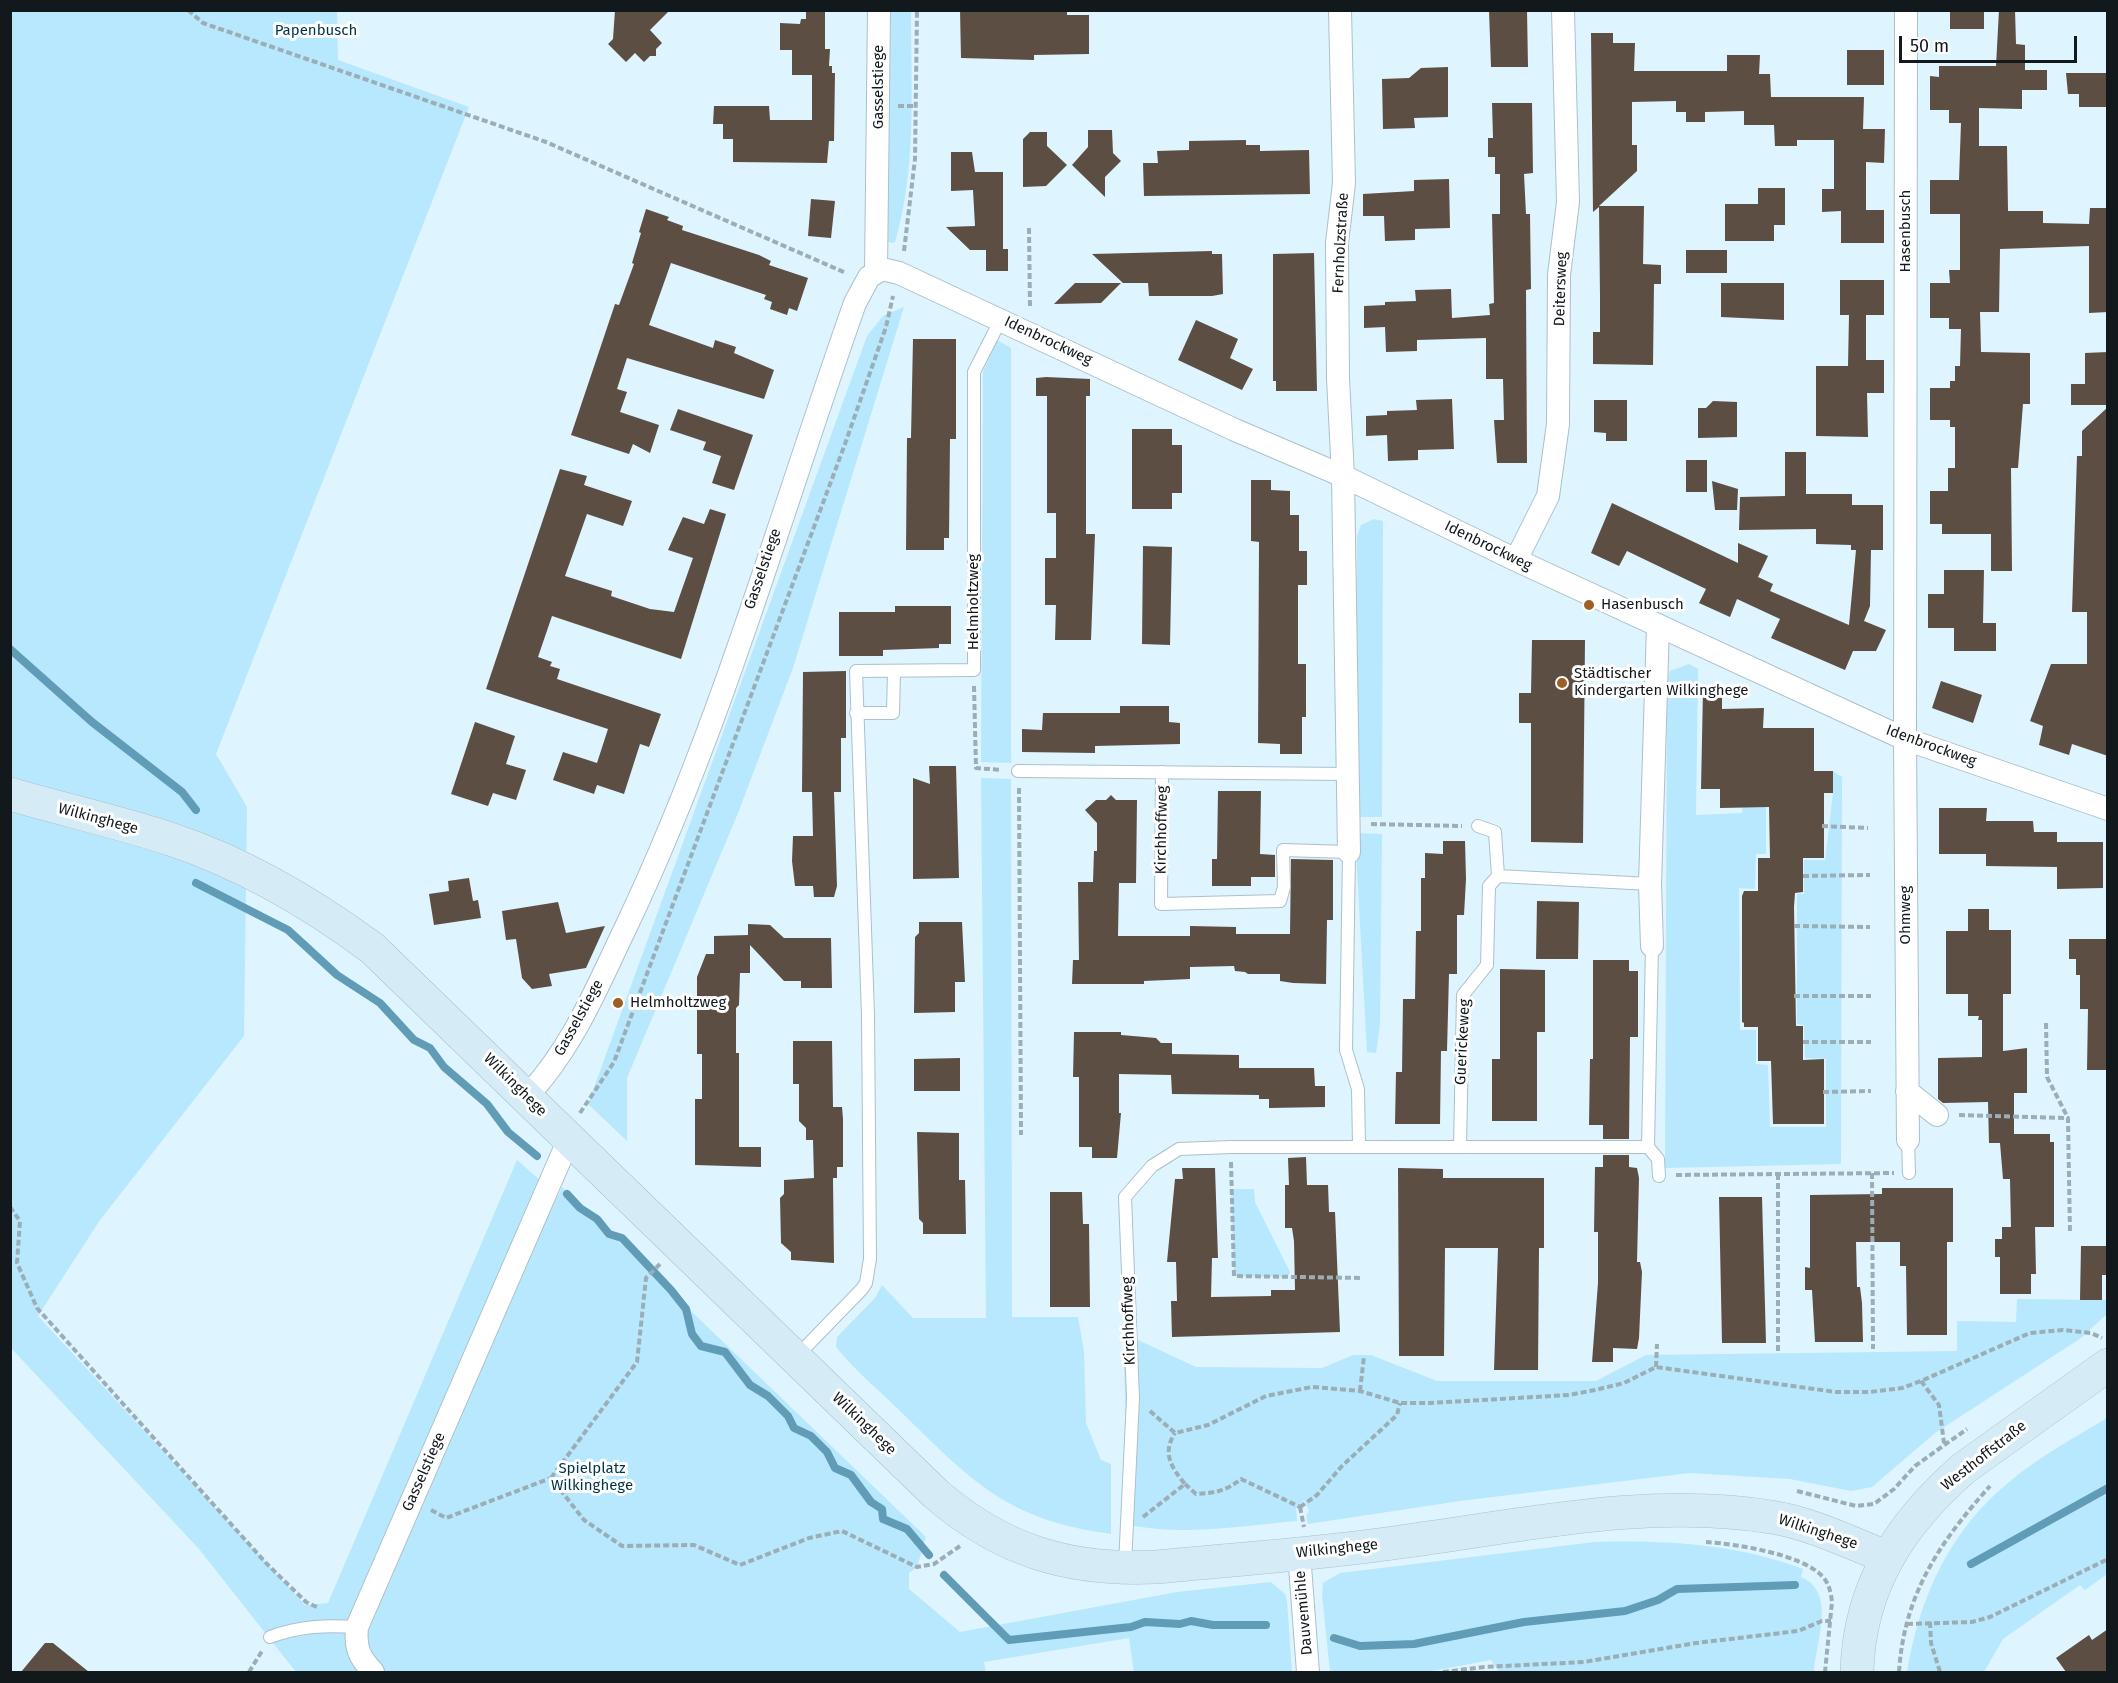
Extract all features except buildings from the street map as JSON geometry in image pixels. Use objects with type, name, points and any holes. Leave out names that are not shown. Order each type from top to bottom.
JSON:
[{"type":"street","name":"Gasselstiege","points":[[527,1096],[542,1080],[564,1048],[590,1002],[678,810],[730,673],[836,358],[871,277],[879,10]]},
{"type":"street","name":"Fernholzstraße","points":[[1340,10],[1344,183],[1337,243],[1338,366],[1343,476]]},
{"type":"street","name":"Deitersweg","points":[[1516,560],[1548,496],[1558,424],[1559,275],[1568,202],[1563,10]]},
{"type":"street","name":"Hasenbusch","points":[[1905,739],[1906,10]]},
{"type":"street","name":"Idenbrockweg","points":[[871,277],[882,269],[899,273],[1235,430],[1343,476],[1516,560],[1905,739],[2108,809]]},
{"type":"street","points":[[1343,476],[1349,852]]},
{"type":"street","points":[[1652,946],[1650,884],[1658,626]]},
{"type":"street","name":"Ohmweg","points":[[1905,739],[1908,1140]]},
{"type":"street","name":"Wilkinghege","points":[[10,794],[172,840],[243,868],[295,896],[372,948],[527,1096],[574,1128],[796,1357],[936,1494],[978,1526],[1007,1542],[1066,1562],[1125,1569],[1302,1541],[1352,1549],[1602,1516],[1694,1511],[1773,1517],[1796,1523],[1886,1557]]},
{"type":"street","points":[[1907,1091],[1937,1115]]},
{"type":"street","name":"Gasselstiege","points":[[373,1672],[359,1657],[355,1642],[357,1627],[574,1128]]},
{"type":"street","name":"Westhoffstraße","points":[[1857,1672],[1863,1626],[1886,1557],[1923,1508],[1964,1468],[2106,1352]]},
{"type":"street","name":"Dauvemühle","points":[[1302,1541],[1308,1672]]},
{"type":"lane","name":"Helmholtzweg","points":[[796,1357],[862,1289],[866,1283],[870,1259],[868,1015],[856,671],[974,670],[974,372],[1001,320]]},
{"type":"lane","points":[[856,713],[893,713],[894,671]]},
{"type":"lane","name":"Kirchhoffweg","points":[[1018,771],[1349,774]]},
{"type":"lane","name":"Kirchhoffweg","points":[[1162,772],[1161,904],[1280,901],[1284,887],[1283,850],[1349,852]]},
{"type":"lane","name":"Guerickeweg","points":[[1460,1147],[1463,995],[1487,965],[1488,886],[1498,876],[1495,832],[1478,826]]},
{"type":"lane","points":[[1349,852],[1346,1050],[1358,1089],[1359,1146],[1648,1147]]},
{"type":"lane","points":[[1498,876],[1650,884]]},
{"type":"lane","points":[[1652,946],[1648,1147],[1658,1159],[1659,1176]]},
{"type":"lane","name":"Ohmweg","points":[[1908,1140],[1909,1173]]},
{"type":"lane","name":"Kirchhoffweg","points":[[1125,1569],[1132,1398],[1125,1197],[1152,1166],[1179,1149],[1359,1146]]},
{"type":"lane","points":[[270,1637],[290,1629],[319,1625],[357,1627]]},
{"type":"path","points":[[188,10],[203,23],[546,142],[871,277]]},
{"type":"path","points":[[574,1128],[615,1062],[845,444],[886,327],[906,241],[915,159],[917,10]]},
{"type":"path","points":[[1029,228],[1030,333]]},
{"type":"path","points":[[974,670],[976,768],[1018,771],[1021,1135]]},
{"type":"path","points":[[1349,823],[1478,826]]},
{"type":"path","points":[[1822,826],[1868,828]]},
{"type":"path","points":[[1803,876],[1870,875]]},
{"type":"path","points":[[1794,926],[1870,927]]},
{"type":"path","points":[[1794,996],[1871,996]]},
{"type":"path","points":[[2046,1023],[2047,1077],[2068,1118],[2070,1234]]},
{"type":"path","points":[[1803,1042],[1871,1042]]},
{"type":"path","points":[[1823,1092],[1871,1091]]},
{"type":"path","points":[[1937,1115],[2068,1118]]},
{"type":"path","points":[[1231,1147],[1234,1276],[1362,1278]]},
{"type":"path","points":[[1872,1173],[1873,1349]]},
{"type":"path","points":[[1659,1176],[1909,1173]]},
{"type":"path","points":[[1778,1174],[1778,1351]]},
{"type":"path","points":[[10,1206],[20,1221],[17,1263],[37,1308],[266,1563],[306,1602],[357,1627]]},
{"type":"path","points":[[411,1500],[446,1518],[551,1478],[637,1362],[646,1278],[659,1265]]},
{"type":"path","points":[[1300,1507],[1240,1479],[1227,1490],[1196,1494],[1172,1469],[1168,1456],[1169,1443],[1175,1432],[1208,1425],[1245,1405],[1296,1389],[1328,1386],[1360,1391],[1400,1403],[1569,1395],[1624,1383],[1656,1367],[1852,1393],[1884,1392],[1921,1381],[2030,1333],[2079,1331],[2106,1352]]},
{"type":"path","points":[[1656,1367],[1658,1344]]},
{"type":"path","points":[[1360,1391],[1364,1356]]},
{"type":"path","points":[[1921,1381],[1939,1405],[1944,1443]]},
{"type":"path","points":[[1132,1398],[1175,1432]]},
{"type":"path","points":[[1300,1507],[1317,1495],[1342,1466],[1397,1414],[1400,1403]]},
{"type":"path","points":[[551,1478],[584,1520],[622,1546],[694,1545],[740,1565],[809,1538],[842,1531],[917,1567],[934,1564],[964,1544]]},
{"type":"path","points":[[1899,1672],[1907,1624],[1932,1560],[1953,1527],[1998,1479]]},
{"type":"path","points":[[1128,1522],[1146,1516],[1185,1484]]},
{"type":"path","points":[[1300,1507],[1302,1541]]},
{"type":"path","points":[[1697,1541],[1758,1550],[1816,1571],[1827,1583],[1831,1592],[1831,1621],[1826,1646],[1825,1672]]},
{"type":"path","points":[[1907,1624],[1972,1622],[1990,1617],[2108,1559]]},
{"type":"path","points":[[1443,1672],[1484,1666],[1584,1662],[1696,1643],[1798,1631],[1822,1621],[1831,1621]]},
{"type":"path","points":[[1930,1622],[1931,1643],[1940,1672]]},
{"type":"path","points":[[249,1672],[270,1637]]},
{"type":"path","points":[[1484,1666],[1488,1672]]},
{"type":"green space","points":[[10,11],[337,11],[338,60],[469,107],[216,754],[247,807],[244,1036],[100,1220],[38,1316],[305,1605],[328,1603],[517,1160],[558,1196],[562,1187],[926,1537],[917,1567],[909,1573],[909,1589],[960,1632],[1177,1592],[1271,1582],[1285,1594],[1287,1601],[1292,1672],[1134,1672],[1129,1638],[984,1662],[986,1672],[296,1672],[199,1549],[11,1348]]},
{"type":"green space","points":[[891,11],[911,11],[912,98],[907,185],[895,242],[892,243],[887,241]]},
{"type":"green space","points":[[904,307],[793,668],[738,813],[627,1078],[627,1141],[588,1104],[867,336],[883,316]]},
{"type":"green space","points":[[997,340],[1011,348],[1011,763],[981,762],[983,372]]},
{"type":"green space","points":[[1374,519],[1383,521],[1382,817],[1355,817],[1357,536],[1361,525]]},
{"type":"green space","points":[[1689,664],[1698,669],[1696,815],[1742,813],[1744,793],[1766,793],[1766,854],[1756,854],[1755,889],[1739,888],[1740,1030],[1756,1030],[1756,1064],[1768,1065],[1770,1127],[1826,1127],[1826,1059],[1805,1058],[1804,1025],[1797,1024],[1797,894],[1804,894],[1804,860],[1825,860],[1833,793],[1833,771],[1842,777],[1841,1164],[1665,1168],[1667,680],[1670,671]]},
{"type":"green space","points":[[981,778],[1011,779],[1012,1317],[1078,1317],[1084,1351],[1086,1423],[1101,1460],[1111,1464],[1111,1534],[1075,1528],[1044,1519],[994,1494],[950,1459],[859,1373],[836,1347],[837,1337],[875,1298],[882,1285],[913,1318],[986,1318]]},
{"type":"green space","points":[[1355,833],[1382,834],[1380,1025],[1376,1053],[1367,1052]]},
{"type":"green space","points":[[1231,1189],[1254,1189],[1255,1202],[1290,1272],[1288,1277],[1234,1276]]},
{"type":"green space","points":[[2017,1299],[2108,1300],[2107,1314],[2081,1338],[1935,1433],[1872,1487],[1851,1491],[1790,1479],[1690,1473],[1460,1501],[1308,1524],[1306,1516],[1309,1511],[1304,1500],[1296,1509],[1297,1521],[1191,1530],[1129,1525],[1123,1333],[1196,1367],[1322,1368],[1353,1355],[1371,1355],[1437,1381],[1596,1381],[1646,1355],[1957,1351],[1957,1321],[2016,1322]]},
{"type":"green space","points":[[2107,1418],[2107,1574],[2085,1590],[2080,1585],[2003,1639],[1984,1672],[1907,1672],[1912,1645],[1929,1593],[1953,1545],[1969,1523],[1987,1502],[2031,1465]]},
{"type":"green space","points":[[1595,1542],[1701,1545],[1752,1554],[1803,1569],[1801,1577],[1812,1584],[1821,1606],[1822,1619],[1814,1672],[1499,1672],[1491,1660],[1427,1672],[1330,1672],[1322,1595],[1323,1583],[1340,1573]]},
{"type":"waterway","points":[[10,649],[92,722],[182,792],[196,810]]},
{"type":"waterway","points":[[196,883],[288,930],[337,975],[380,1003],[414,1040],[430,1048],[444,1067],[487,1104],[508,1132],[537,1156]]},
{"type":"waterway","points":[[567,1194],[580,1208],[597,1219],[609,1234],[622,1238],[671,1290],[686,1309],[692,1334],[701,1346],[725,1352],[750,1385],[768,1396],[788,1416],[794,1428],[811,1436],[827,1452],[835,1468],[851,1475],[871,1502],[882,1509],[883,1519],[907,1529],[929,1555]]},
{"type":"waterway","points":[[1971,1564],[2108,1488]]},
{"type":"waterway","points":[[944,1575],[1009,1640],[1131,1627],[1145,1622],[1180,1624],[1191,1621],[1213,1625],[1266,1625]]},
{"type":"waterway","points":[[1334,1638],[1360,1646],[1414,1644],[1524,1622],[1625,1611],[1658,1600],[1677,1589],[1795,1585]]},
{"type":"place","name":"Hasenbusch","points":[[1589,605]]},
{"type":"place","name":"Städtischer Kindergarten Wilkinghege","points":[[1562,683]]},
{"type":"place","name":"Helmholtzweg","points":[[618,1003]]},
{"type":"park label","name":"Papenbusch","points":[[316,31]]},
{"type":"park label","name":"Spielplatz Wilkinghege","points":[[592,1478]]}]
